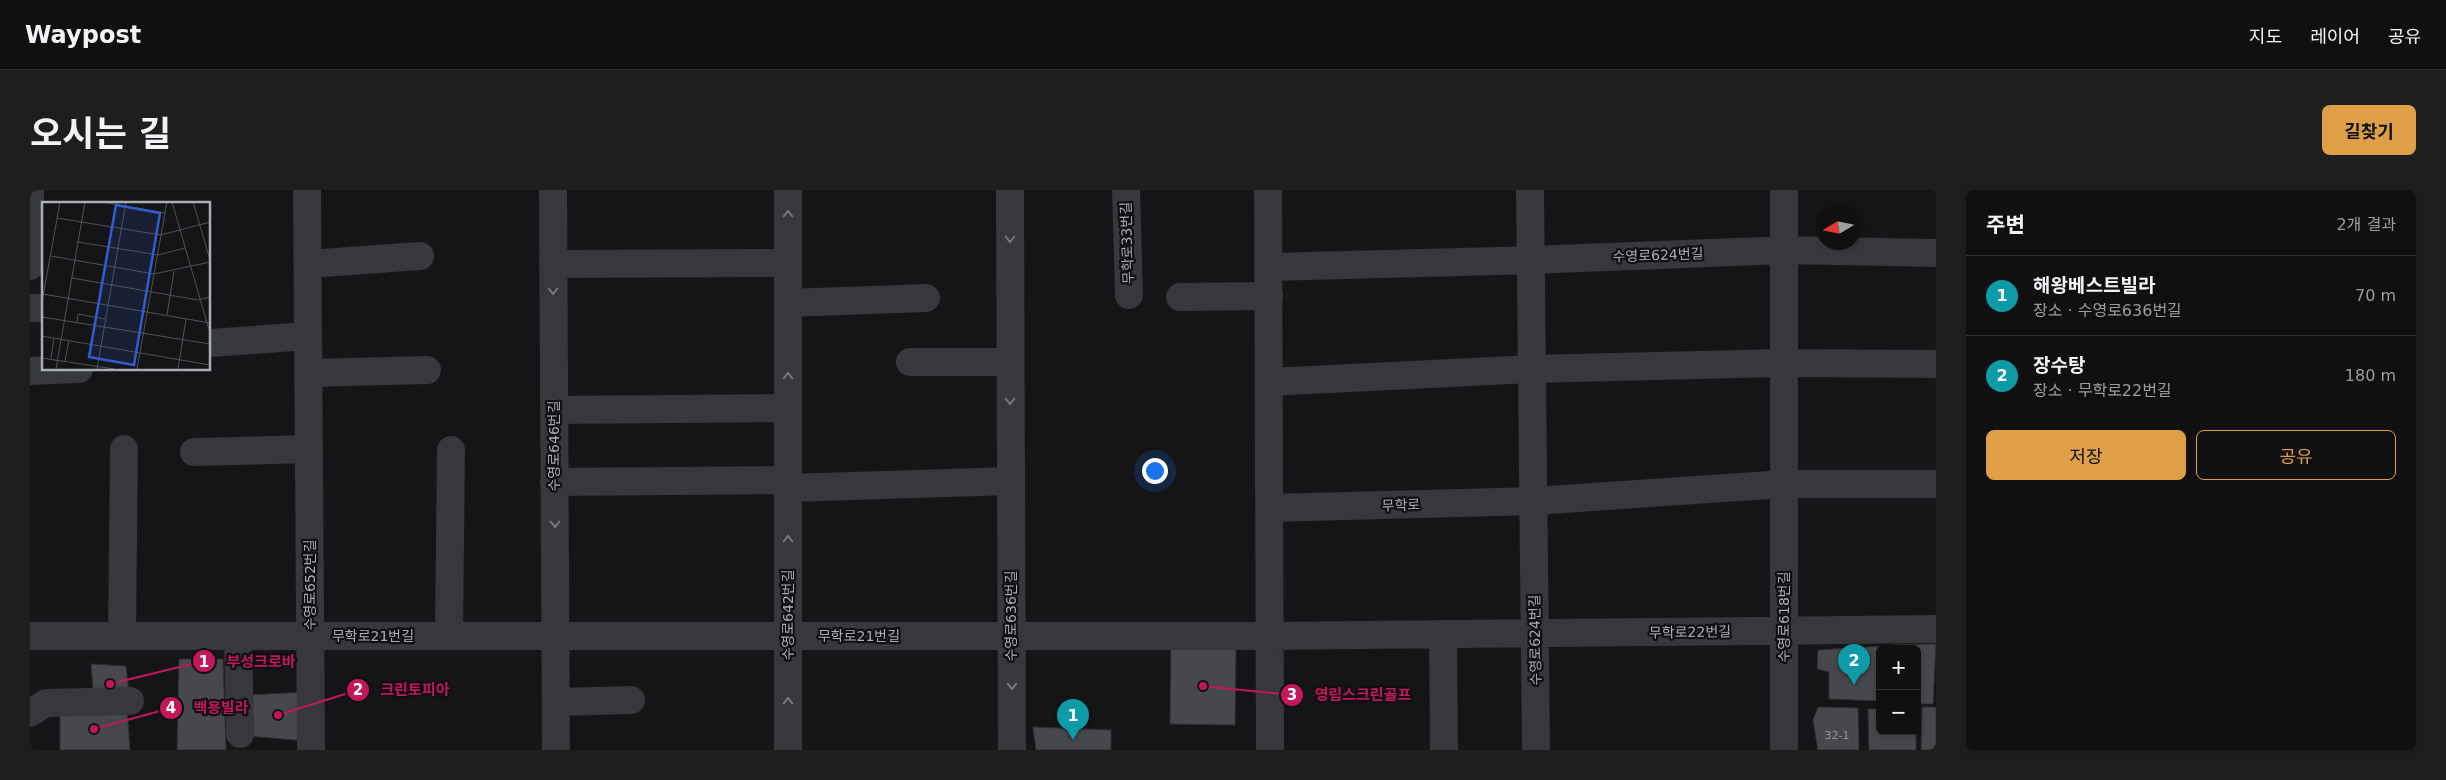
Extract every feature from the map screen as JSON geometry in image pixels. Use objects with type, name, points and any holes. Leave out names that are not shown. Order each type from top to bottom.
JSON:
[{"type":"street","points":[[30,190],[30,266]]},
{"type":"street","name":"수영로652번길","points":[[307,190],[311,750]]},
{"type":"street","name":"수영로646번길","points":[[553,190],[556,750]]},
{"type":"street","name":"수영로642번길","points":[[788,190],[788,750]]},
{"type":"street","name":"수영로636번길","points":[[1010,190],[1012,750]]},
{"type":"street","name":"무학로33번길","points":[[1126,190],[1129,295]]},
{"type":"street","points":[[1268,190],[1270,750]]},
{"type":"street","name":"수영로624번길","points":[[1530,190],[1536,750]]},
{"type":"street","name":"수영로618번길","points":[[1784,190],[1784,750]]},
{"type":"street","points":[[1784,250],[1936,253]]},
{"type":"street","name":"수영로624번길","points":[[1531,260],[1784,250]]},
{"type":"street","points":[[308,264],[420,256]]},
{"type":"street","points":[[1269,267],[1531,260]]},
{"type":"street","points":[[553,264],[788,263]]},
{"type":"street","points":[[1180,297],[1269,296]]},
{"type":"street","points":[[788,303],[926,298]]},
{"type":"street","points":[[210,343],[308,336]]},
{"type":"street","points":[[910,362],[1010,362]]},
{"type":"street","points":[[1269,382],[1532,369],[1784,363],[1936,364]]},
{"type":"street","points":[[30,371],[54,370]]},
{"type":"street","points":[[308,373],[427,370]]},
{"type":"street","points":[[554,410],[788,408]]},
{"type":"street","points":[[122,636],[124,449]]},
{"type":"street","points":[[194,452],[309,449]]},
{"type":"street","points":[[449,636],[451,450]]},
{"type":"street","points":[[554,482],[788,484],[1011,481]]},
{"type":"street","points":[[1534,501],[1784,484],[1936,484]]},
{"type":"street","name":"무학로","points":[[1269,508],[1534,501]]},
{"type":"street","name":"무학로22번길","points":[[1270,636],[1936,629]]},
{"type":"street","points":[[1443,634],[1444,750]]},
{"type":"street","name":"무학로21번길","points":[[30,636],[1270,636]]},
{"type":"street","points":[[238,636],[240,734]]},
{"type":"street","points":[[556,702],[631,700]]},
{"type":"street","points":[[30,713],[46,703],[130,702]]},
{"type":"building","points":[[1936,644],[1933,704],[1921,704],[1921,645],[1891,645]]},
{"type":"building","points":[[1876,646],[1876,701],[1829,699],[1829,672],[1817,669],[1818,650]]},
{"type":"building","points":[[1171,648],[1236,649],[1235,725],[1170,724]]},
{"type":"building","points":[[179,659],[223,659],[226,750],[177,750]]},
{"type":"building","points":[[91,664],[126,666],[130,701],[94,702]]},
{"type":"building","points":[[306,692],[306,741],[248,736],[250,695]]},
{"type":"building","points":[[1818,707],[1858,708],[1859,750],[1818,750],[1813,720]]},
{"type":"building","points":[[1922,707],[1936,707],[1936,750],[1921,750]]},
{"type":"building","points":[[127,708],[130,750],[60,750],[60,709]]},
{"type":"building","points":[[1868,709],[1876,709],[1876,735],[1916,735],[1916,750],[1869,750]]},
{"type":"building","points":[[1033,727],[1111,730],[1111,750],[1036,750]]},
{"type":"place","name":"부성크로바","points":[[110,684]]},
{"type":"place","name":"장수탕","points":[[1854,685]]},
{"type":"place","name":"영림스크린골프","points":[[1203,686]]},
{"type":"place","name":"크린토피아","points":[[278,715]]},
{"type":"place","name":"백용빌라","points":[[94,729]]},
{"type":"place","name":"해왕베스트빌라","points":[[1073,740]]}]
